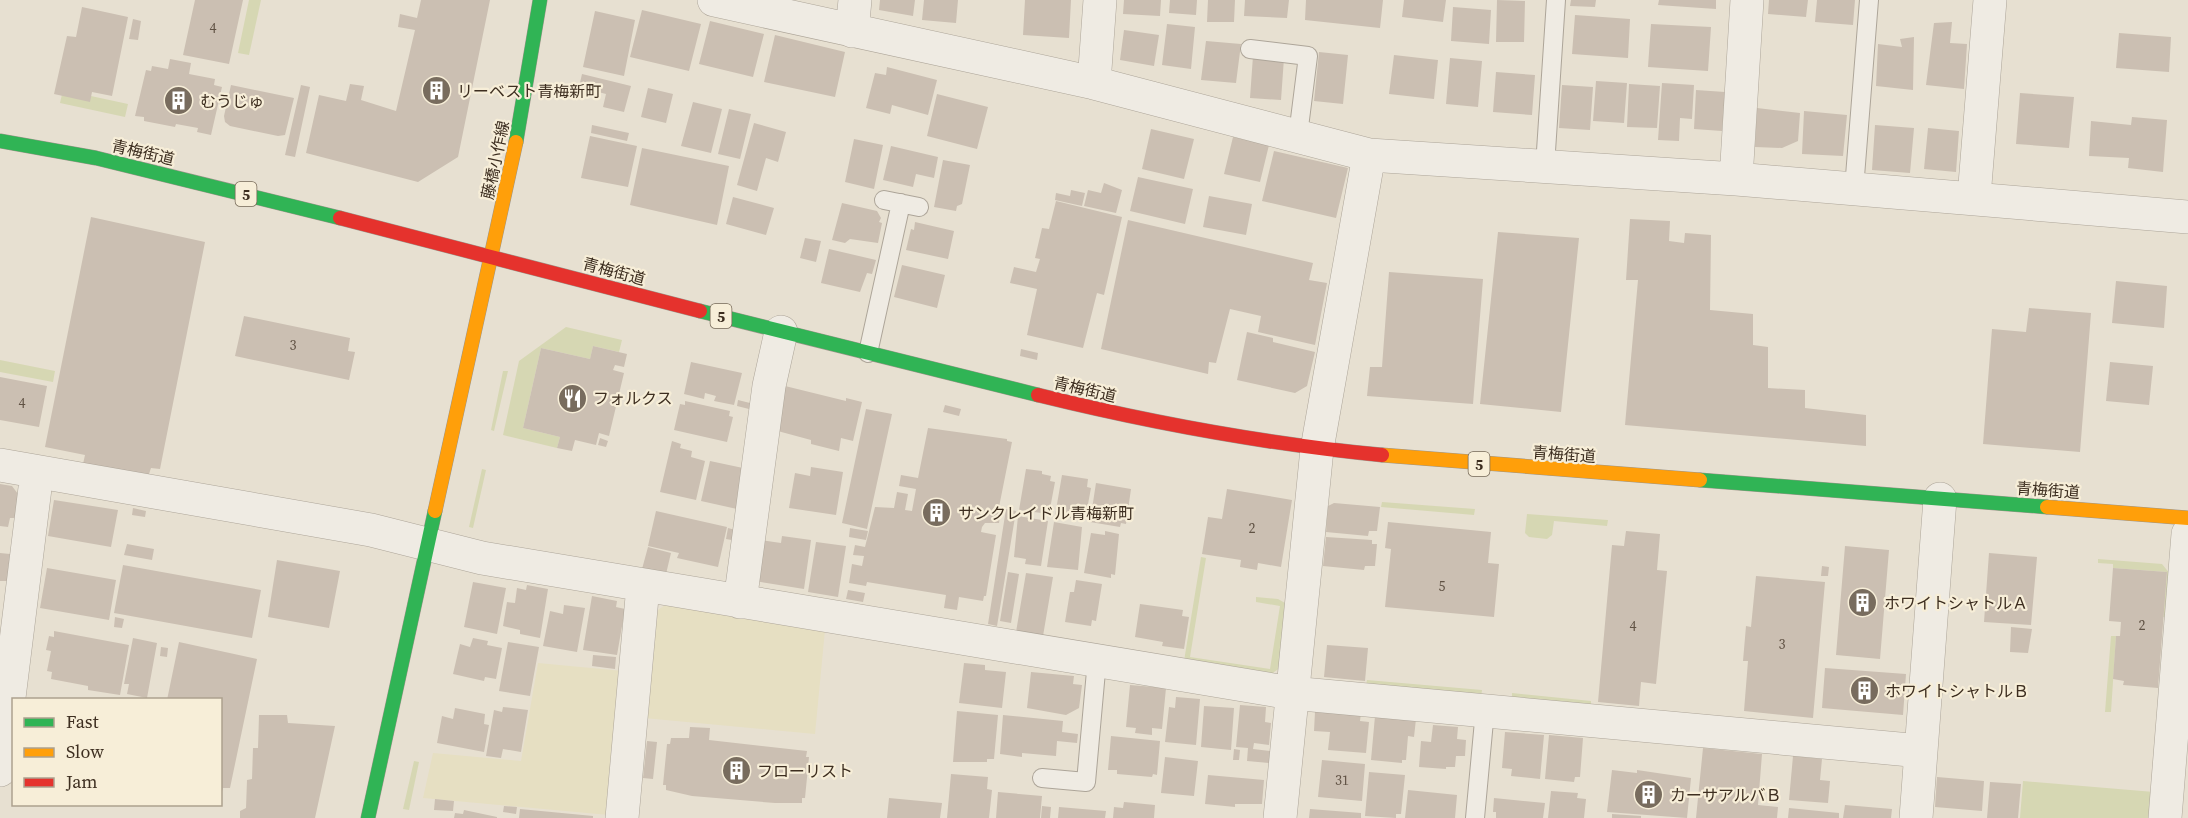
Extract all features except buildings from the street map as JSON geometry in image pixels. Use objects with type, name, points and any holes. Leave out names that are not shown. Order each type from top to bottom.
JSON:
[{"type":"main road","name":"藤橋小作線","points":[[368,818],[522,115],[540,0]]},
{"type":"main road","name":"青梅街道","points":[[0,141],[96,158],[184,178],[490,255],[781,332],[1168,424],[1317,448],[1422,459],[2188,518]]},
{"type":"street","points":[[714,0],[854,15],[1094,83],[1369,155],[1736,178],[2188,217]]},
{"type":"street","points":[[1094,83],[1100,0]]},
{"type":"street","points":[[1736,178],[1747,0]]},
{"type":"street","points":[[1974,197],[1990,0]]},
{"type":"street","points":[[1280,818],[1317,448],[1369,155]]},
{"type":"street","points":[[740,602],[769,386],[781,332]]},
{"type":"street","points":[[0,465],[371,530],[482,558],[1292,693],[1921,751]]},
{"type":"street","points":[[0,770],[37,472]]},
{"type":"street","points":[[1916,818],[1940,499]]},
{"type":"street","points":[[2165,818],[2188,534]]},
{"type":"street","points":[[622,818],[643,586]]},
{"type":"lane","points":[[1545,166],[1556,0]]},
{"type":"lane","points":[[1854,189],[1869,0]]},
{"type":"lane","points":[[1250,49],[1308,56],[1298,135]]},
{"type":"lane","points":[[867,352],[893,202],[919,207]]},
{"type":"lane","points":[[1042,778],[1086,782],[1097,660]]},
{"type":"lane","points":[[1475,818],[1485,710]]},
{"type":"shaded area","points":[[667,604],[825,630],[815,734],[644,718],[653,613]]},
{"type":"shaded area","points":[[538,663],[623,671],[609,815],[423,798],[433,753],[521,761]]},
{"type":"green space","points":[[249,0],[261,0],[249,55],[238,53]]},
{"type":"green space","points":[[63,90],[128,104],[125,117],[60,103]]},
{"type":"green space","points":[[566,327],[622,340],[619,352],[593,346],[590,359],[541,348],[523,428],[560,437],[557,448],[503,435],[519,361]]},
{"type":"green space","points":[[0,360],[55,371],[53,382],[0,372]]},
{"type":"green space","points":[[503,371],[508,371],[494,431],[491,430]]},
{"type":"green space","points":[[482,469],[486,470],[473,528],[469,527]]},
{"type":"green space","points":[[1382,502],[1475,509],[1474,515],[1381,507]]},
{"type":"green space","points":[[1527,514],[1608,520],[1607,526],[1554,521],[1552,535],[1547,539],[1529,537],[1525,533]]},
{"type":"green space","points":[[1201,557],[1206,558],[1190,657],[1270,669],[1280,606],[1256,602],[1256,597],[1278,599],[1285,603],[1281,667],[1270,675],[1184,661]]},
{"type":"green space","points":[[2098,559],[2162,564],[2171,575],[2167,617],[2163,617],[2167,572],[2113,568],[2113,564],[2098,563]]},
{"type":"green space","points":[[2111,636],[2116,636],[2111,712],[2105,712]]},
{"type":"green space","points":[[1367,680],[1482,690],[1481,697],[1366,686]]},
{"type":"green space","points":[[1512,693],[1591,701],[1591,707],[1512,700]]},
{"type":"green space","points":[[414,761],[419,762],[409,810],[403,809]]},
{"type":"green space","points":[[2023,781],[2154,792],[2151,818],[2020,818]]},
{"type":"traffic: fast","points":[[516,142],[540,0]]},
{"type":"traffic: fast","points":[[0,141],[96,158],[340,218]]},
{"type":"traffic: fast","points":[[700,311],[1038,395]]},
{"type":"traffic: fast","points":[[1700,480],[2047,507]]},
{"type":"traffic: fast","points":[[368,818],[435,511]]},
{"type":"traffic: slow","points":[[435,511],[516,142]]},
{"type":"traffic: slow","points":[[1382,455],[1700,480]]},
{"type":"traffic: slow","points":[[2047,507],[2188,518]]},
{"type":"traffic: jam","points":[[340,218],[700,311]]},
{"type":"traffic: jam","points":[[1038,395],[1124,415],[1209,431],[1295,445],[1382,455]]},
{"type":"place","name":"リーベスト青梅新町","points":[[436,91]]},
{"type":"place","name":"むうじゅ","points":[[179,101]]},
{"type":"place","name":"フォルクス","points":[[572,398]]},
{"type":"place","name":"サンクレイドル青梅新町","points":[[937,513]]},
{"type":"place","name":"ホワイトシャトルＡ","points":[[1863,603]]},
{"type":"place","name":"ホワイトシャトルＢ","points":[[1864,691]]},
{"type":"place","name":"フローリスト","points":[[736,771]]},
{"type":"place","name":"カーサアルバＢ","points":[[1649,795]]}]
